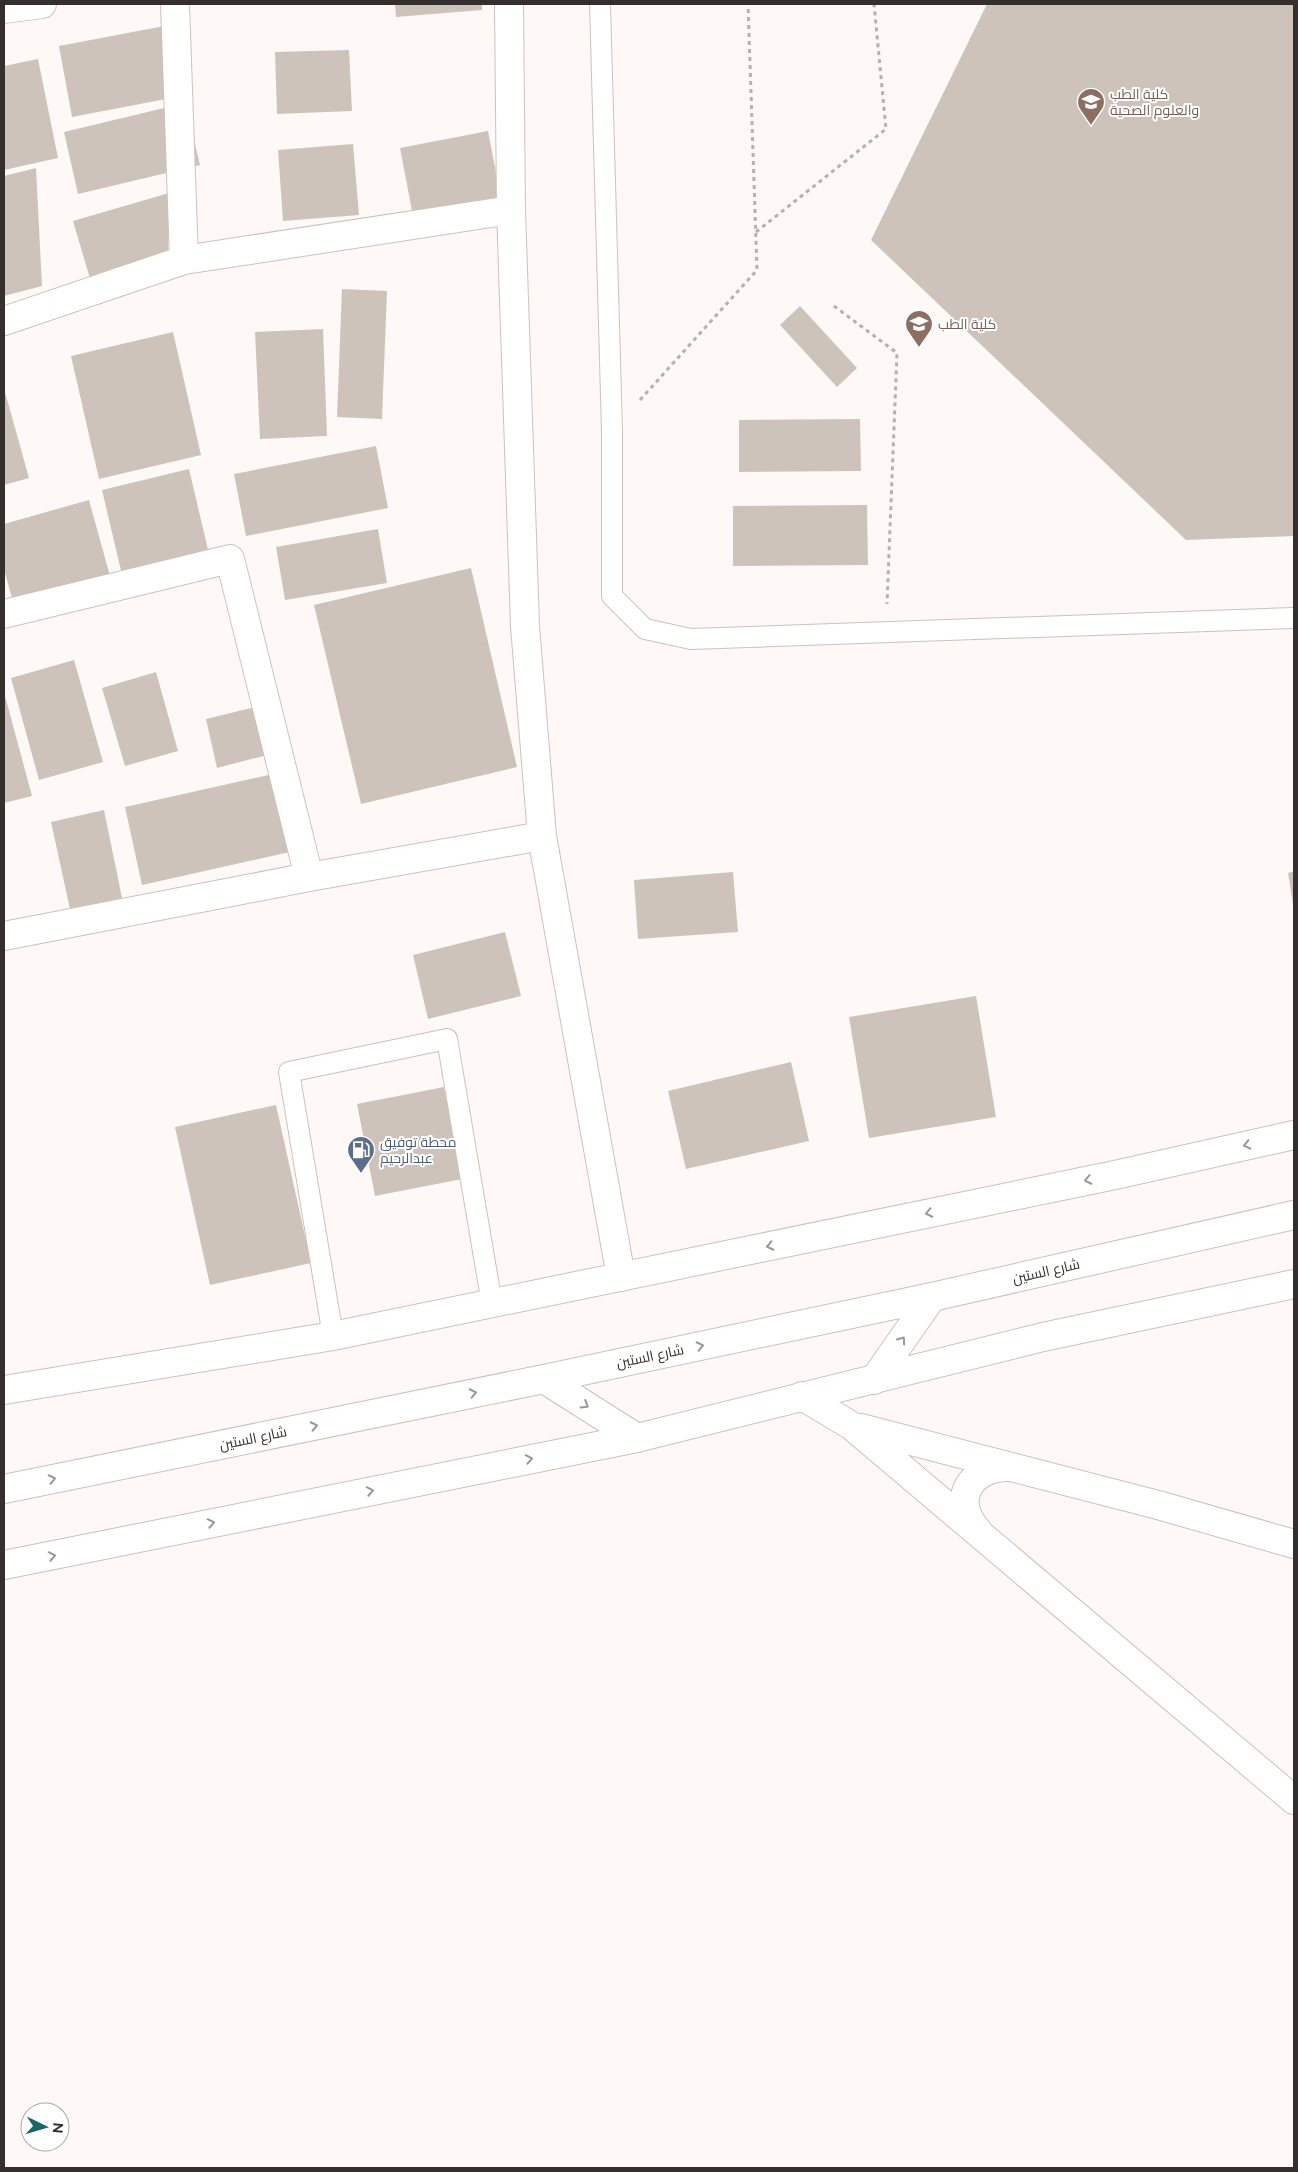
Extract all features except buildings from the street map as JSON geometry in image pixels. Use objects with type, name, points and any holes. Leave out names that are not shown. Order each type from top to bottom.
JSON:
[{"type":"main road","points":[[4,9],[42,4]]},
{"type":"main road","points":[[175,4],[184,260]]},
{"type":"main road","points":[[509,4],[510,210],[525,626],[542,836],[621,1277]]},
{"type":"main road","points":[[4,321],[184,260],[510,210]]},
{"type":"main road","points":[[4,614],[230,559],[309,876]]},
{"type":"main road","points":[[4,936],[309,876],[542,836]]},
{"type":"main road","points":[[4,1390],[334,1336],[1105,1177],[1294,1135]]},
{"type":"main road","name":"شارع الستين","points":[[4,1489],[544,1379],[932,1297],[1294,1215]]},
{"type":"main road","points":[[4,1565],[636,1438],[1043,1337],[1294,1284]]},
{"type":"main road","points":[[874,1380],[932,1297]]},
{"type":"main road","points":[[544,1379],[636,1438]]},
{"type":"main road","points":[[802,1396],[852,1426],[1294,1800]]},
{"type":"main road","points":[[852,1426],[1158,1505],[1294,1544]]},
{"type":"main road","points":[[978,1531],[969,1521],[965,1508],[965,1494],[971,1482],[981,1472],[994,1467],[1007,1467]]},
{"type":"lane","points":[[600,4],[612,432],[612,596],[645,629],[692,639],[1294,618]]},
{"type":"lane","points":[[334,1336],[289,1072],[447,1039],[492,1304]]},
{"type":"path","points":[[612,432],[757,270],[748,4]]},
{"type":"path","points":[[756,232],[886,129],[874,4]]},
{"type":"path","points":[[834,306],[897,353],[886,632]]},
{"type":"place","name":"كلية الطب والعلوم الصحية","points":[[1091,126]]},
{"type":"place","name":"كلية الطب","points":[[919,348]]},
{"type":"place","name":"محطة توفيق عبدالرحيم","points":[[361,1174]]}]
